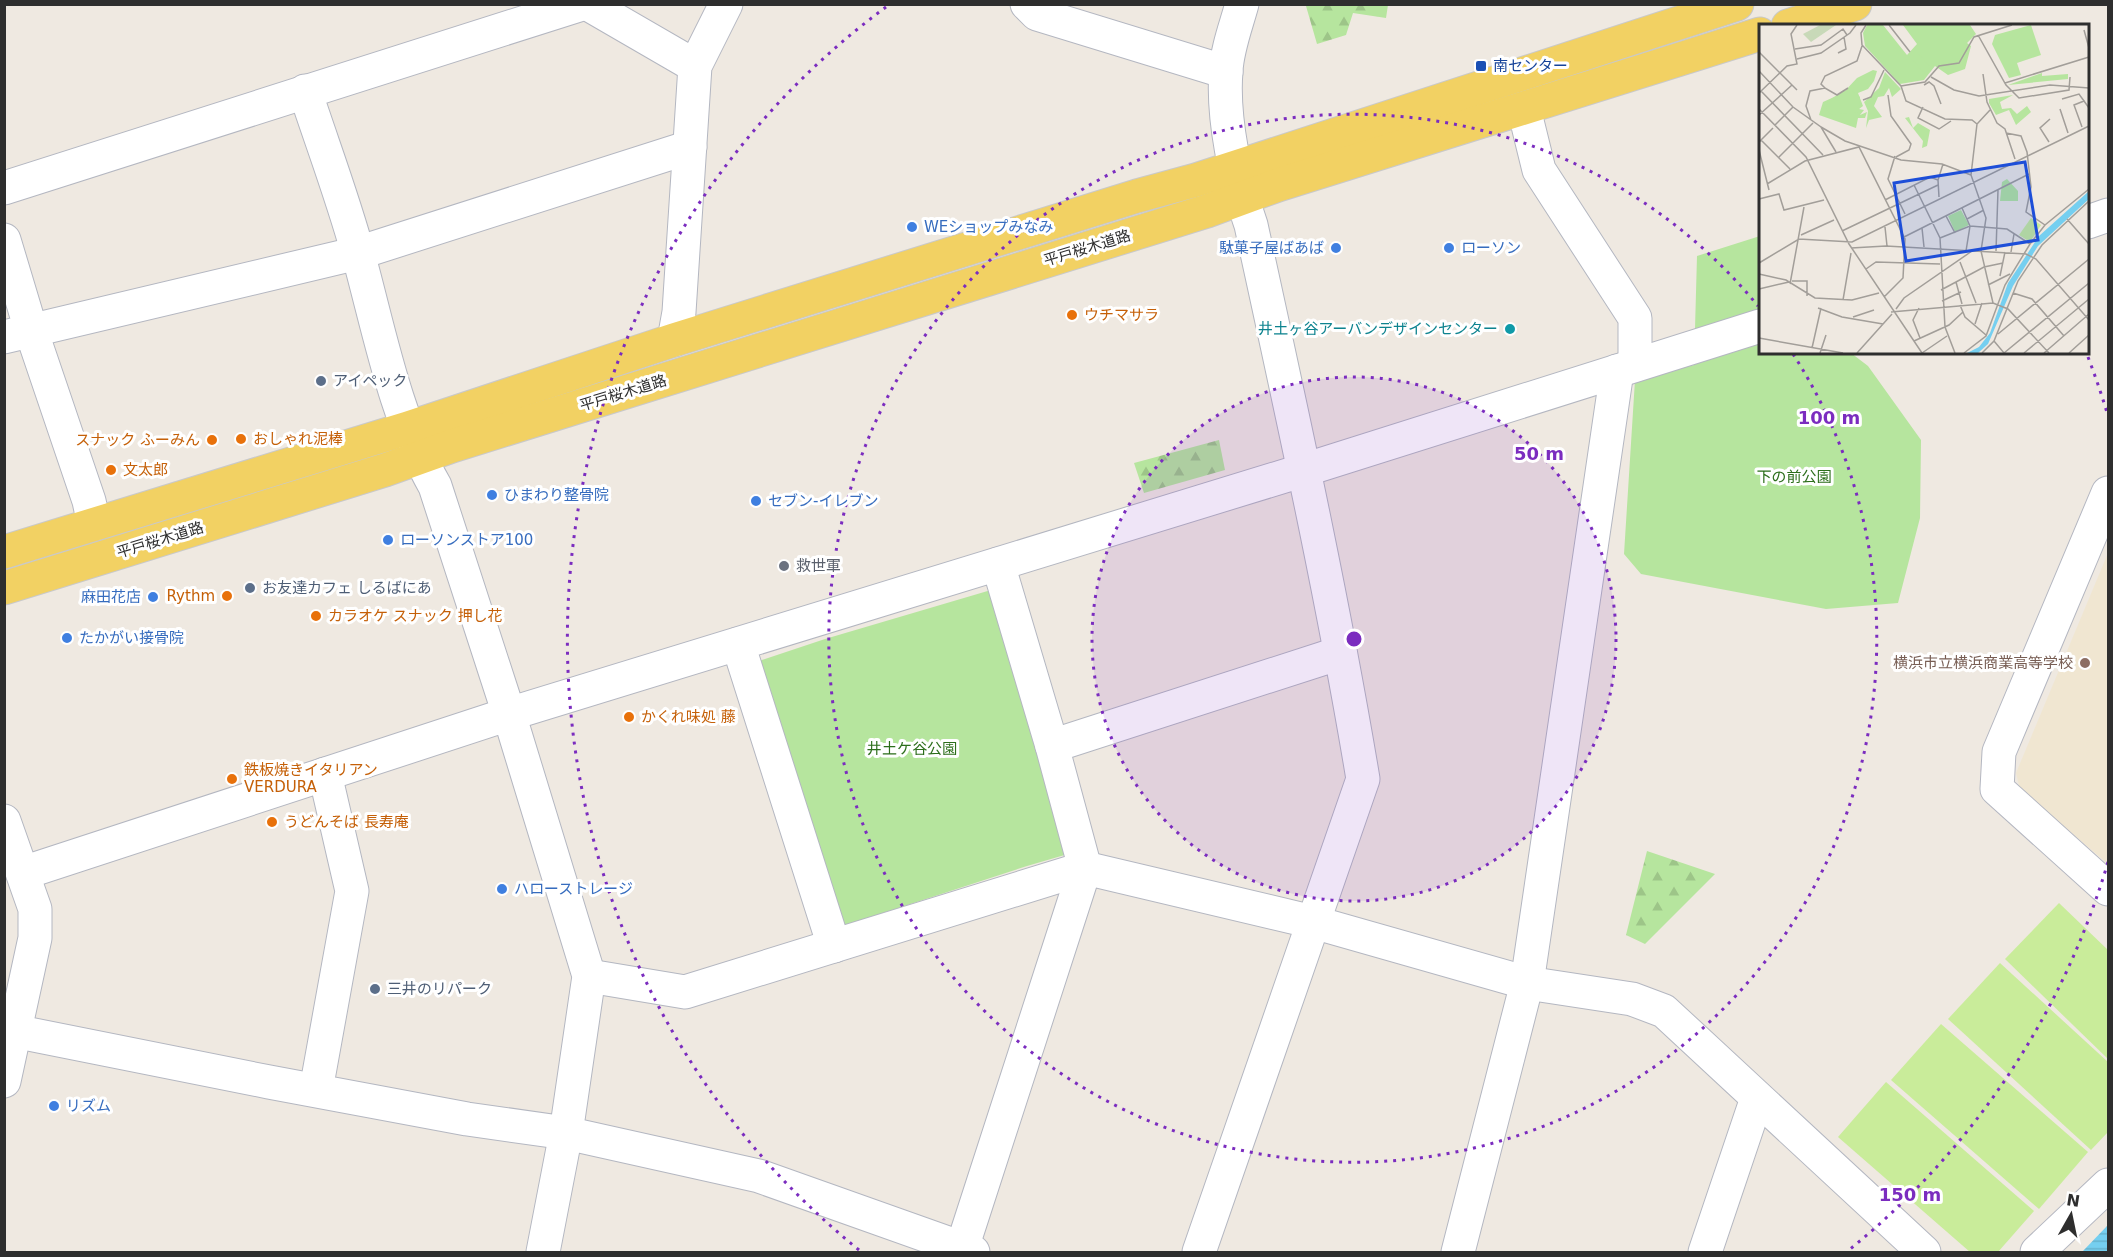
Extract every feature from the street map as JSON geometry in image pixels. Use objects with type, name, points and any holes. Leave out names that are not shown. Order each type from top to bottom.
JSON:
[{"type":"main road","name":"平戸桜木道路","points":[[4,588],[385,470],[413,443],[674,340],[1137,196],[1196,180],[1737,4]]},
{"type":"main road","points":[[1794,24],[1855,4]]},
{"type":"main road","name":"平戸桜木道路","points":[[4,552],[94,524],[413,443],[1207,211],[1278,185],[1759,35]]},
{"type":"street","points":[[4,188],[582,4]]},
{"type":"street","points":[[588,4],[695,66]]},
{"type":"street","points":[[674,340],[679,312],[695,66],[726,4]]},
{"type":"street","points":[[1027,4],[1037,14],[1226,72]]},
{"type":"street","points":[[1199,1252],[1363,779],[1304,470],[1236,166],[1227,106],[1226,72],[1242,4]]},
{"type":"street","points":[[305,91],[358,253],[398,400],[413,443],[435,486],[509,714],[589,976],[566,1133],[543,1252]]},
{"type":"street","points":[[1458,1252],[1527,983],[1635,318],[1539,170],[1524,109]]},
{"type":"street","points":[[18,334],[358,253],[690,147]]},
{"type":"street","points":[[2089,222],[2109,215]]},
{"type":"street","points":[[4,240],[18,334],[89,501],[94,524]]},
{"type":"street","points":[[23,873],[509,714],[1304,470],[1759,327]]},
{"type":"street","points":[[2109,493],[1999,752],[1997,789],[2109,889]]},
{"type":"street","points":[[10,1030],[467,1119],[566,1133],[759,1176],[968,1250],[1084,868],[1052,746],[998,564]]},
{"type":"street","points":[[738,644],[834,946]]},
{"type":"street","points":[[1052,746],[1340,653]]},
{"type":"street","points":[[316,1090],[352,891],[325,774]]},
{"type":"street","points":[[4,821],[35,909],[35,938],[10,1030],[4,1081]]},
{"type":"street","points":[[589,976],[686,992],[1084,868],[1313,922],[1527,983],[1632,999],[1664,1011],[1923,1252]]},
{"type":"street","points":[[1705,1252],[1757,1098]]},
{"type":"street","points":[[2037,1252],[2109,1185]]},
{"type":"shaded area","name":"横浜市立横浜商業高等学校","points":[[2108,553],[2108,864],[2020,789],[2016,773]]},
{"type":"green space","points":[[1318,4],[1388,5],[1386,18],[1353,13],[1346,35],[1317,44],[1306,6]]},
{"type":"green space","name":"下の前公園","points":[[1759,236],[1759,354],[1852,354],[1868,366],[1921,440],[1920,518],[1898,603],[1826,609],[1641,574],[1624,554],[1635,380],[1694,365],[1697,256]]},
{"type":"green space","points":[[1219,440],[1225,470],[1144,493],[1134,463]]},
{"type":"green space","name":"井土ケ谷公園","points":[[991,590],[1068,854],[840,927],[759,661]]},
{"type":"green space","points":[[1647,851],[1715,874],[1645,944],[1626,935]]},
{"type":"green space","points":[[2059,903],[2108,950],[2108,1059],[2005,959]]},
{"type":"green space","points":[[2000,963],[2108,1062],[2108,1132],[2091,1150],[1948,1019]]},
{"type":"green space","points":[[1941,1024],[2088,1152],[2039,1209],[1891,1080]]},
{"type":"green space","points":[[1886,1082],[2034,1211],[1998,1252],[1970,1252],[1838,1137]]},
{"type":"water","points":[[2108,1225],[2108,1252],[2082,1252]]},
{"type":"place","name":"南センター","points":[[1481,66]]},
{"type":"place","name":"WEショップみなみ","points":[[912,227]]},
{"type":"place","name":"駄菓子屋ばあば","points":[[1336,248]]},
{"type":"place","name":"ローソン","points":[[1449,248]]},
{"type":"place","name":"ウチマサラ","points":[[1072,315]]},
{"type":"place","name":"井土ヶ谷アーバンデザインセンター","points":[[1510,329]]},
{"type":"place","name":"アイペック","points":[[321,381]]},
{"type":"place","name":"おしゃれ泥棒","points":[[241,439]]},
{"type":"place","name":"スナック ふーみん","points":[[212,440]]},
{"type":"place","name":"文太郎","points":[[111,470]]},
{"type":"place","name":"ひまわり整骨院","points":[[492,495]]},
{"type":"place","name":"セブン-イレブン","points":[[756,501]]},
{"type":"place","name":"ローソンストア100","points":[[388,540]]},
{"type":"place","name":"救世軍","points":[[784,566]]},
{"type":"place","name":"お友達カフェ しるばにあ","points":[[250,588]]},
{"type":"place","name":"Rythm","points":[[227,596]]},
{"type":"place","name":"麻田花店","points":[[153,597]]},
{"type":"place","name":"カラオケ スナック 押し花","points":[[316,616]]},
{"type":"place","name":"たかがい接骨院","points":[[67,638]]},
{"type":"place","name":"横浜市立横浜商業高等学校","points":[[2085,663]]},
{"type":"place","name":"かくれ味処 藤","points":[[629,717]]},
{"type":"place","name":"鉄板焼きイタリアン VERDURA","points":[[232,779]]},
{"type":"place","name":"うどんそば 長寿庵","points":[[272,822]]},
{"type":"place","name":"ハローストレージ","points":[[502,889]]},
{"type":"place","name":"三井のリパーク","points":[[375,989]]},
{"type":"place","name":"リズム","points":[[54,1106]]}]
